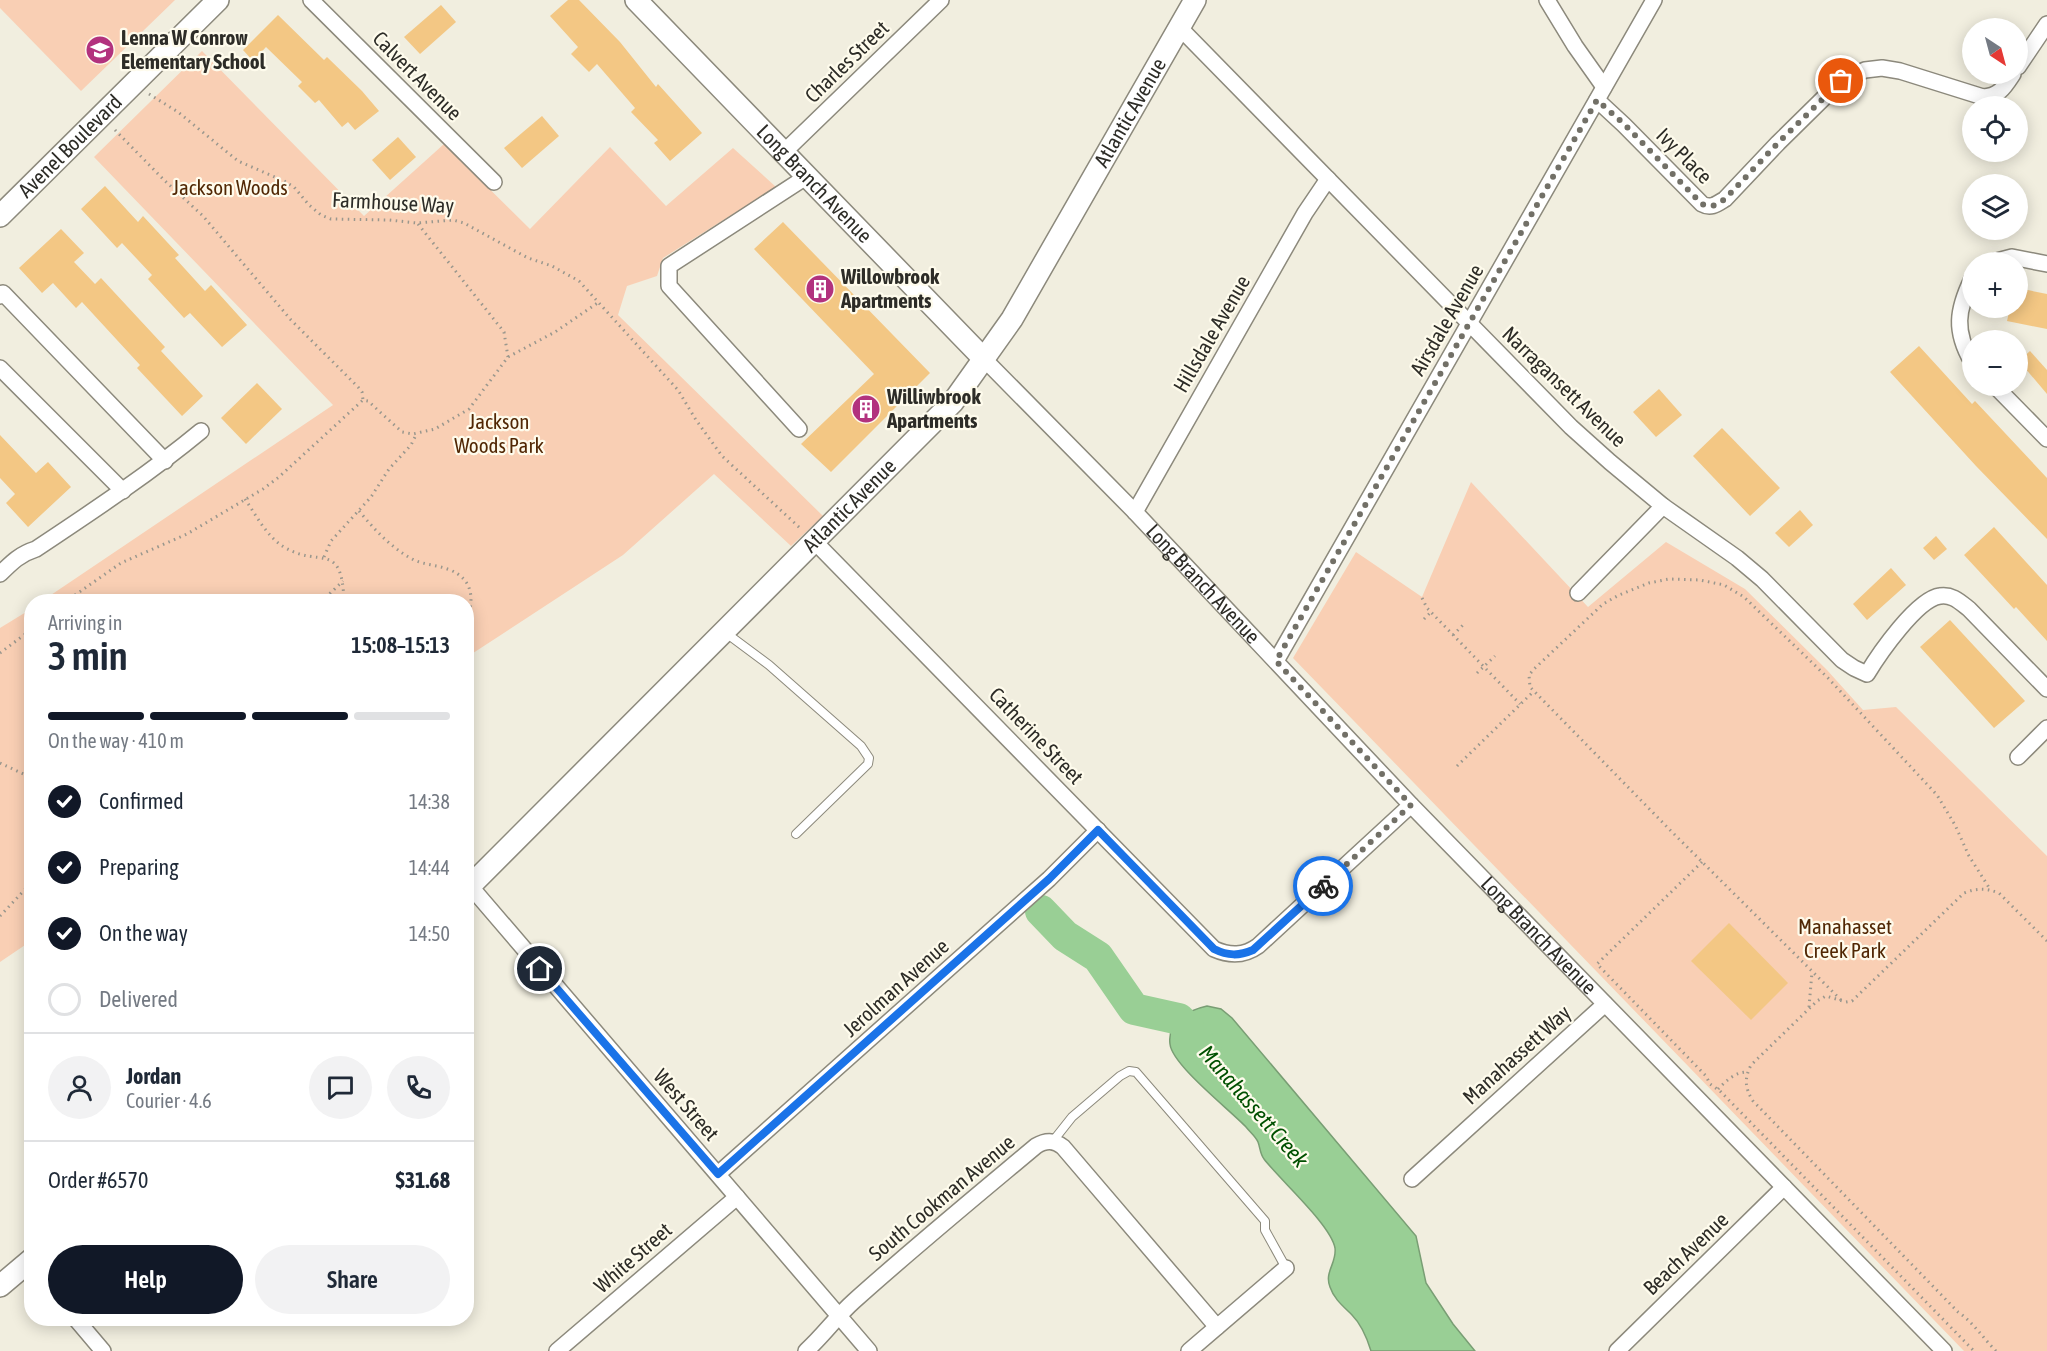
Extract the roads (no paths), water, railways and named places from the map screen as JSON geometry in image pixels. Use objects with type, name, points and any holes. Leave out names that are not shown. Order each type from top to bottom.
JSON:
[{"type":"main road","name":"Avenel Boulevard","points":[[0,216],[218,0]]},
{"type":"main road","name":"Long Branch Avenue","points":[[636,0],[984,359]]},
{"type":"main road","name":"Atlantic Avenue","points":[[474,883],[953,402],[1012,319],[1195,0]]},
{"type":"main road","points":[[0,1286],[24,1267]]},
{"type":"street","name":"Calvert Avenue","points":[[311,0],[494,182]]},
{"type":"street","name":"Charles Street","points":[[783,153],[941,0]]},
{"type":"street","points":[[1547,0],[1600,94]]},
{"type":"street","name":"Airsdale Avenue","points":[[1276,661],[1654,0]]},
{"type":"street","points":[[2028,53],[2047,24]]},
{"type":"street","name":"Narragansett Avenue","points":[[1179,27],[1571,427],[1663,506],[1737,558],[1762,579],[1842,660],[1867,674],[1886,644],[1906,622],[1929,599],[1942,595],[1956,598],[1969,609],[2047,689]]},
{"type":"street","name":"Ivy Place","points":[[1600,94],[1624,124],[1707,207],[1716,205],[1725,199],[1841,81],[1852,75],[1865,70],[1882,68],[1900,71],[1983,97],[1997,93],[2006,84]]},
{"type":"street","points":[[799,429],[669,286],[668,281],[669,266],[806,177]]},
{"type":"street","name":"Hillsdale Avenue","points":[[1135,512],[1305,213],[1328,179]]},
{"type":"street","points":[[2028,260],[2047,264]]},
{"type":"street","points":[[0,296],[3,293],[165,461]]},
{"type":"street","points":[[1962,306],[1958,327],[1962,338]]},
{"type":"street","name":"Long Branch Avenue","points":[[984,359],[1135,512],[1411,805],[1944,1351]]},
{"type":"street","points":[[0,368],[123,491]]},
{"type":"street","points":[[2005,396],[2047,438]]},
{"type":"street","points":[[0,574],[23,553],[36,549],[123,491],[165,461],[201,431]]},
{"type":"street","points":[[1578,592],[1663,506]]},
{"type":"street","name":"Catherine Street","points":[[814,541],[1214,949],[1230,955],[1244,954],[1258,946],[1411,805]]},
{"type":"street","points":[[2018,757],[2047,728]]},
{"type":"street","name":"Jerolman Avenue","points":[[718,1174],[1049,879],[1098,830]]},
{"type":"street","name":"West Street","points":[[474,894],[869,1351]]},
{"type":"street","name":"Manahassett Way","points":[[1412,1179],[1605,1004]]},
{"type":"street","points":[[1053,1141],[1063,1147],[1217,1327]]},
{"type":"street","name":"South Cookman Avenue","points":[[806,1351],[820,1339],[851,1304],[976,1195],[1036,1146],[1043,1142],[1053,1141]]},
{"type":"street","name":"Beach Avenue","points":[[1617,1351],[1784,1187]]},
{"type":"street","name":"White Street","points":[[557,1351],[737,1197]]},
{"type":"street","points":[[1189,1351],[1286,1268]]},
{"type":"street","points":[[82,1326],[103,1351]]},
{"type":"lane","points":[[725,633],[777,673],[861,746],[869,758],[868,764],[796,834]]},
{"type":"lane","points":[[1053,1141],[1072,1118],[1120,1076],[1129,1071],[1136,1072],[1265,1221],[1265,1230],[1286,1268]]},
{"type":"water","points":[[1207,1006],[1221,1009],[1232,1018],[1416,1236],[1426,1283],[1453,1324],[1475,1351],[1371,1351],[1359,1323],[1336,1299],[1330,1287],[1329,1272],[1335,1248],[1324,1227],[1264,1159],[1254,1136],[1191,1075],[1173,1053],[1170,1036],[1176,1023],[1193,1010]]},
{"type":"waterway","name":"Manahassett Creek","points":[[1041,911],[1065,936],[1098,957],[1134,1009],[1179,1019],[1206,1051]]},
{"type":"place","name":"Lenna W Conrow Elementary School","points":[[100,50]]},
{"type":"place","name":"Willowbrook Apartments","points":[[820,289]]},
{"type":"place","name":"Williwbrook Apartments","points":[[866,409]]},
{"type":"park label","name":"Jackson Woods","points":[[230,188]]},
{"type":"park label","name":"Jackson Woods Park","points":[[499,434]]},
{"type":"park label","name":"Manahasset Creek Park","points":[[1845,939]]}]
